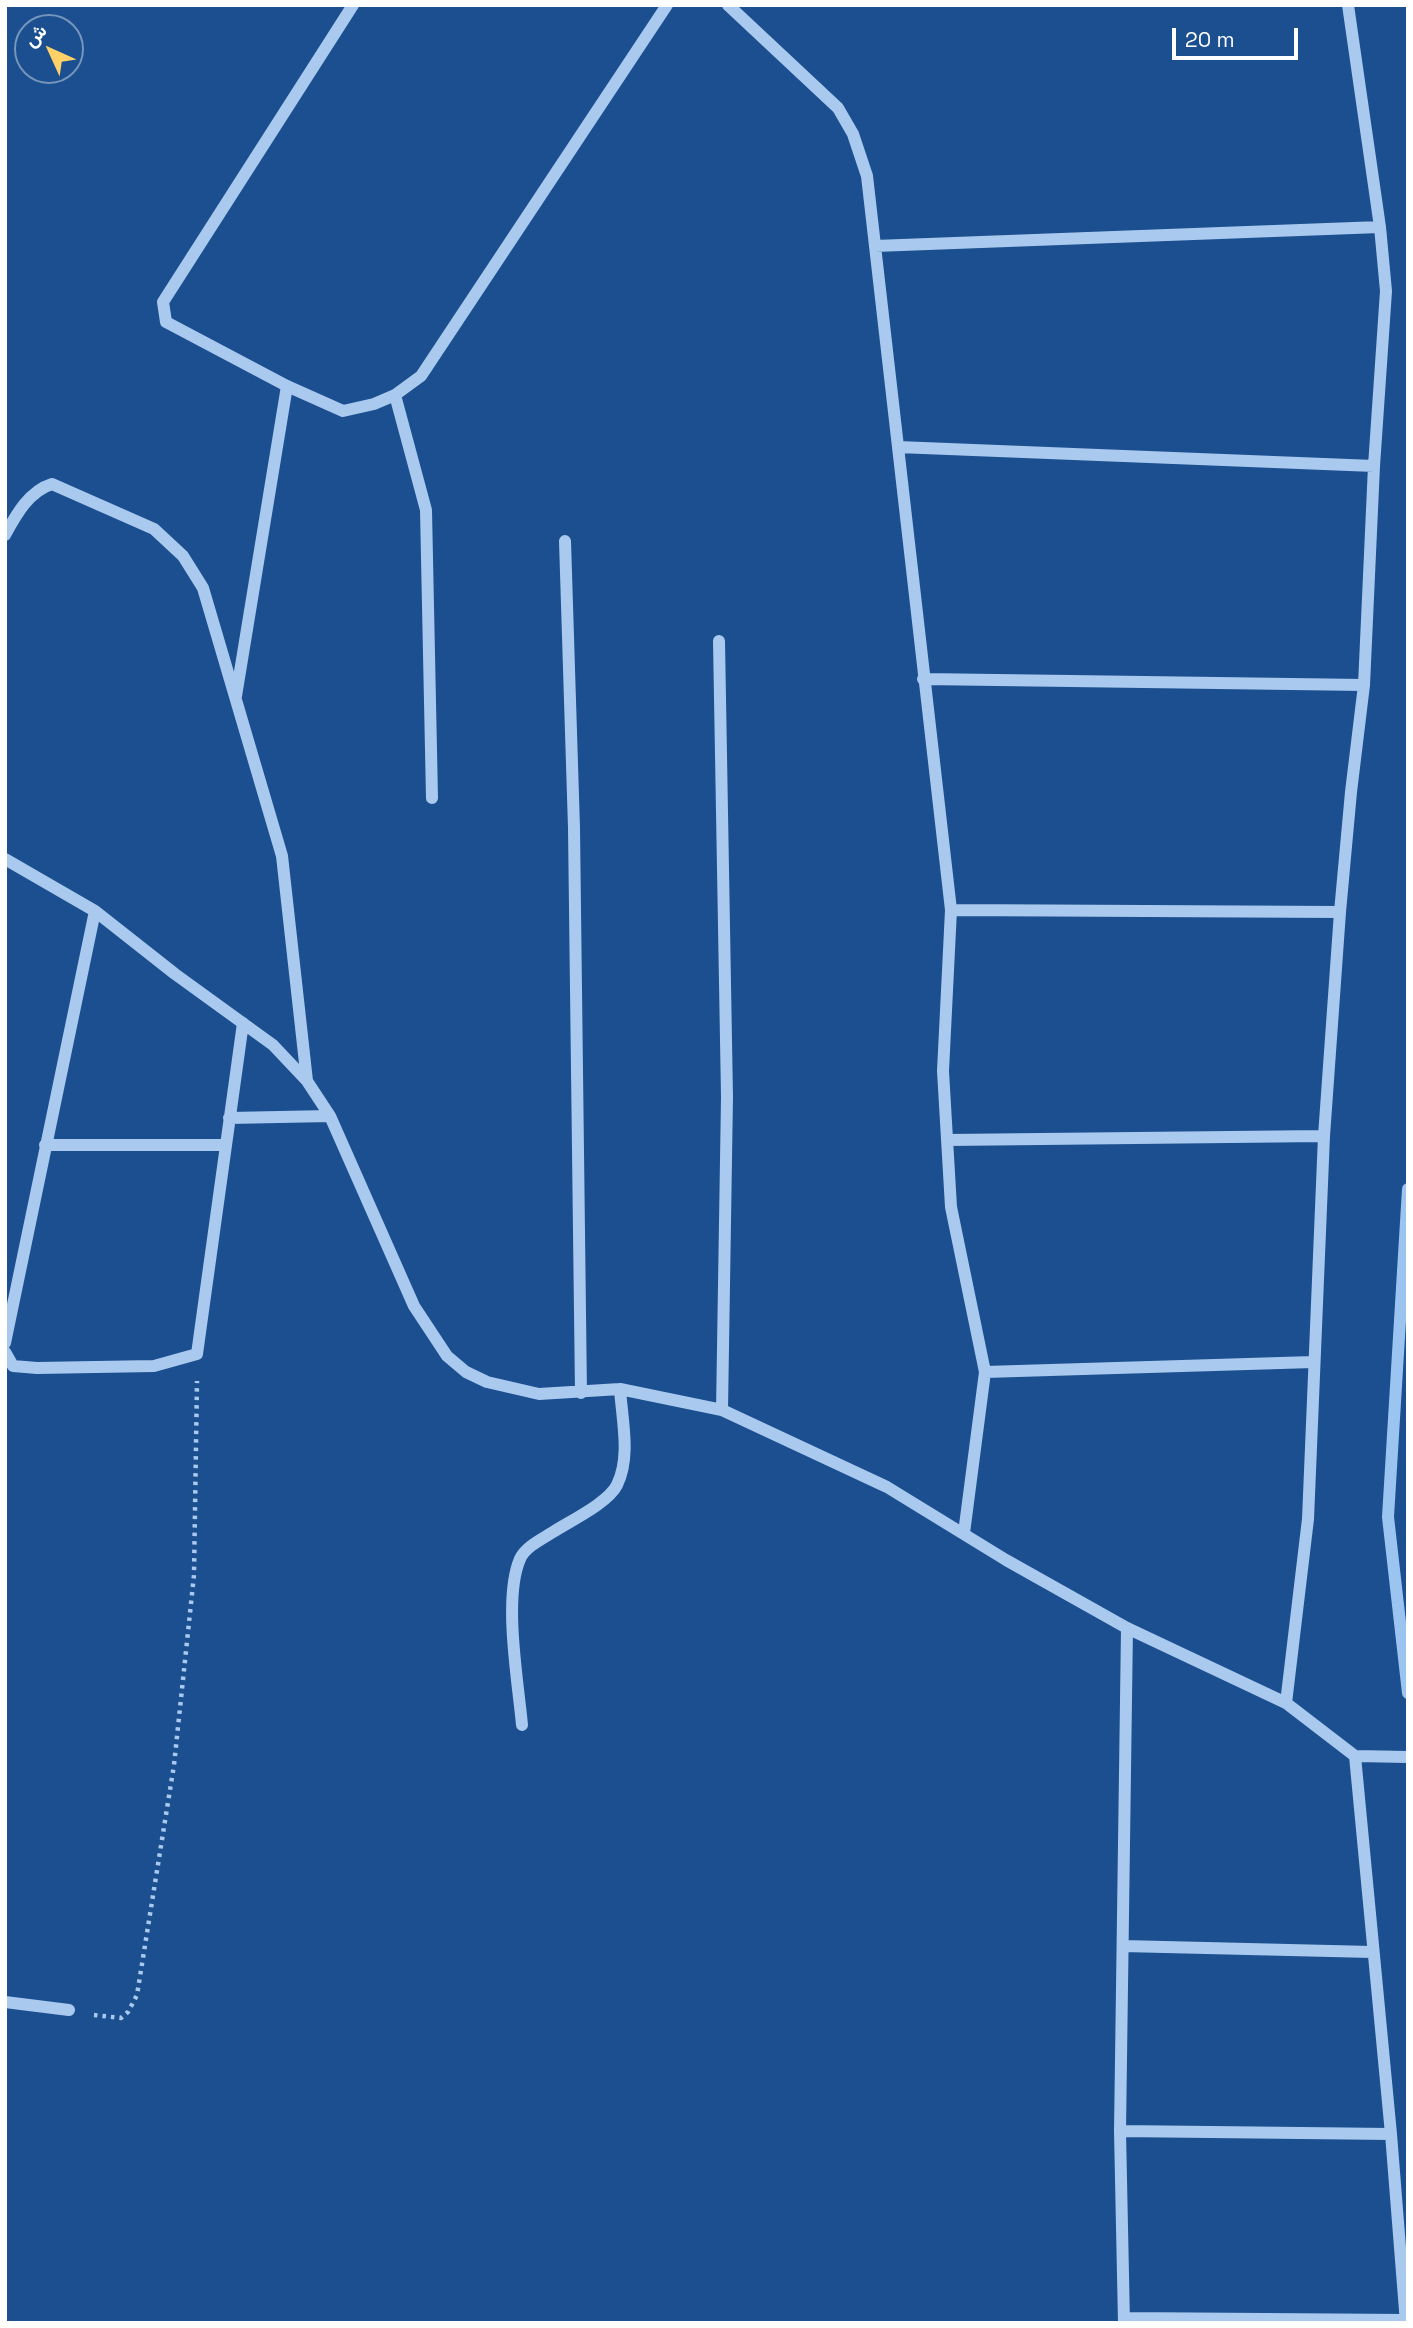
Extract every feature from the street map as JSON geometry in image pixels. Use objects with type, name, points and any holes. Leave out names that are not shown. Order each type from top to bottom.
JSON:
[{"type":"street","points":[[353,5],[163,302],[166,322],[287,386],[343,411],[374,404],[395,395],[421,376],[667,5]]},
{"type":"street","points":[[728,5],[838,108],[853,134],[867,176],[951,911],[943,1071],[951,1208],[985,1372],[964,1534]]},
{"type":"street","points":[[1286,1703],[1308,1519],[1324,1136],[1340,912],[1364,685],[1374,466],[1386,291],[1380,227],[1348,5]]},
{"type":"street","points":[[875,246],[1380,227]]},
{"type":"street","points":[[236,699],[287,386]]},
{"type":"street","points":[[395,395],[426,510],[432,798]]},
{"type":"street","points":[[898,447],[1374,466]]},
{"type":"street","points":[[5,535],[39,488],[52,484],[155,529],[183,556],[203,588],[282,856],[307,1081]]},
{"type":"street","points":[[565,541],[574,828],[581,1393]]},
{"type":"street","points":[[719,641],[727,1097],[722,1410]]},
{"type":"street","points":[[923,679],[1364,685]]},
{"type":"street","points":[[5,859],[95,911],[174,974],[273,1045],[307,1081],[330,1116],[414,1306],[447,1356],[466,1372],[487,1382],[539,1394],[620,1390],[722,1410],[887,1486],[964,1534],[1127,1628],[1286,1703],[1355,1756],[1408,1757]]},
{"type":"street","points":[[5,1343],[95,911]]},
{"type":"street","points":[[951,911],[1340,912]]},
{"type":"street","points":[[5,1352],[13,1366],[37,1368],[155,1366],[197,1354],[243,1023]]},
{"type":"street","points":[[229,1118],[330,1116]]},
{"type":"street","points":[[947,1140],[1324,1136]]},
{"type":"street","points":[[46,1145],[226,1144]]},
{"type":"street","points":[[985,1372],[1313,1362]]},
{"type":"street","points":[[522,1725],[513,1625],[514,1576],[521,1556],[537,1542],[597,1505],[617,1487],[625,1460],[620,1390]]},
{"type":"street","points":[[1127,1628],[1120,2131],[1124,2321],[1406,2321],[1355,1756]]},
{"type":"street","points":[[1123,1946],[1372,1952]]},
{"type":"street","points":[[5,2002],[69,2010]]},
{"type":"street","points":[[1120,2131],[1391,2134]]},
{"type":"path","points":[[69,2010],[121,2018],[128,2012],[137,1995],[174,1765],[194,1575],[197,1354]]},
{"type":"waterway","points":[[1408,1189],[1388,1517],[1408,1693]]}]
